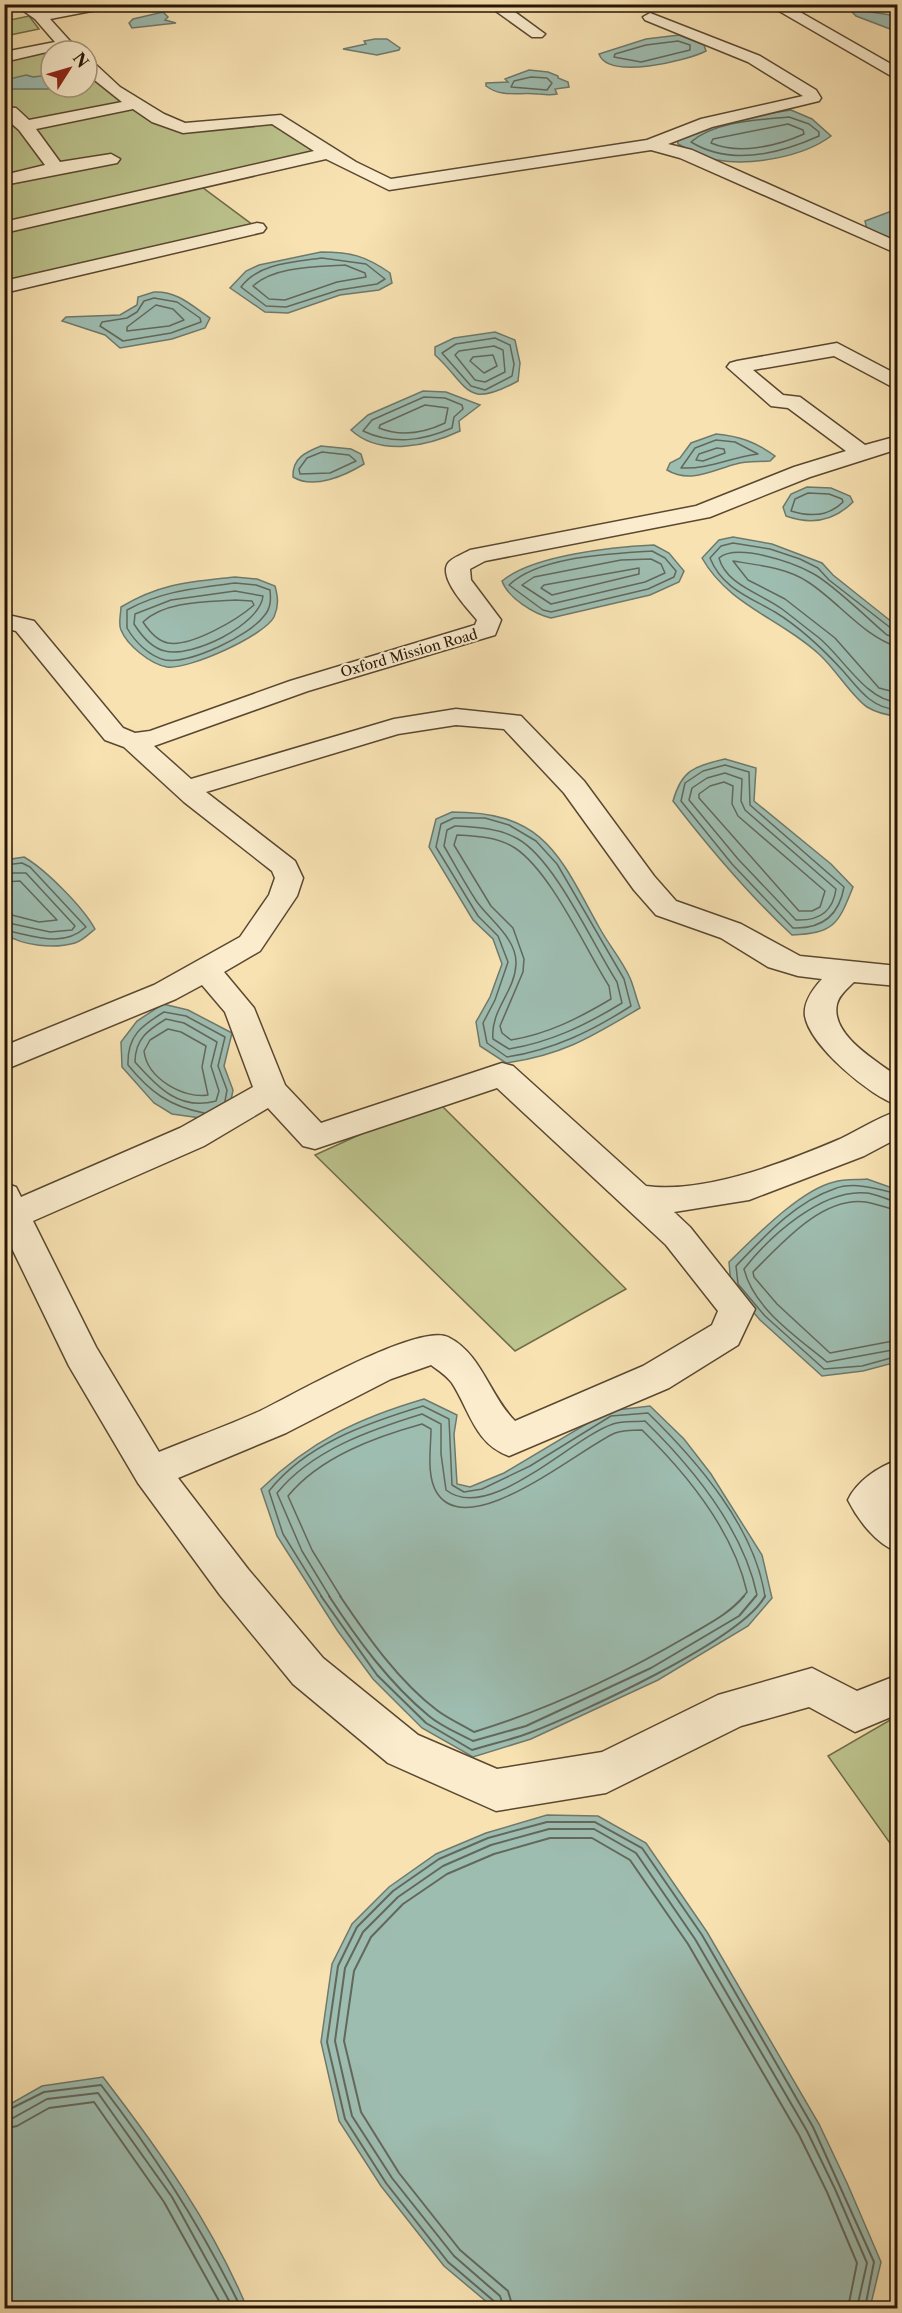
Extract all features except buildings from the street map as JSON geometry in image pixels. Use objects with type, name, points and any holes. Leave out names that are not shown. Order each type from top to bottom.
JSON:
[{"type":"street","points":[[24,4],[40,16],[60,39]]},
{"type":"street","points":[[40,16],[106,4]]},
{"type":"street","points":[[493,4],[537,34]]},
{"type":"street","points":[[774,4],[897,75]]},
{"type":"street","points":[[99,76],[114,90],[158,118],[183,128],[275,119],[328,153],[389,185],[598,151],[651,145],[707,123],[813,98],[810,93],[754,59],[650,17]]},
{"type":"street","points":[[4,57],[39,52]]},
{"type":"street","points":[[25,126],[136,104]]},
{"type":"street","points":[[4,112],[10,111],[25,126],[56,168]]},
{"type":"street","points":[[651,145],[686,154],[897,249]]},
{"type":"street","points":[[4,163],[45,153]]},
{"type":"street","points":[[4,228],[328,153]]},
{"type":"street","points":[[4,180],[111,159]]},
{"type":"street","points":[[4,287],[257,228]]},
{"type":"street","points":[[862,453],[793,400],[778,402],[737,367],[837,349],[897,384]]},
{"type":"street","name":"Oxford Mission Road","points":[[133,741],[155,738],[299,686],[486,630],[489,620],[459,581],[458,566],[478,555],[702,512],[802,472],[897,443]]},
{"type":"street","points":[[4,621],[25,627],[114,734],[133,741],[187,789],[285,867],[289,878],[283,896],[250,944],[165,992],[4,1059]]},
{"type":"street","points":[[187,789],[394,727],[456,717],[512,722],[574,787],[644,884],[666,908],[731,931],[779,960],[798,966],[897,976]]},
{"type":"street","points":[[151,1472],[273,1422],[378,1368],[436,1348],[464,1371],[488,1418],[509,1440],[656,1377],[725,1335],[737,1309],[678,1236],[502,1074],[315,1137],[271,1092],[239,1008],[205,969]]},
{"type":"street","points":[[846,971],[829,989],[821,1005],[820,1020],[832,1039],[897,1094]]},
{"type":"street","points":[[271,1092],[192,1137],[9,1205],[82,1356],[151,1472],[234,1582],[308,1671],[403,1749],[496,1790],[606,1772],[733,1709],[812,1687],[855,1712],[897,1694]]},
{"type":"street","points":[[637,1198],[658,1201],[737,1191],[852,1147],[897,1123]]},
{"type":"street","points":[[897,1476],[867,1500],[897,1535]]},
{"type":"green space","points":[[29,16],[39,29],[5,36],[5,21]]},
{"type":"green space","points":[[39,53],[39,99],[99,99],[99,73],[136,104],[183,128],[275,119],[328,153],[198,184],[257,228],[5,288],[5,57]]},
{"type":"green space","points":[[436,1100],[626,1289],[515,1351],[315,1155]]},
{"type":"green space","points":[[897,1716],[897,1853],[828,1756]]},
{"type":"water","points":[[851,11],[897,16],[897,27],[890,29],[856,16]]},
{"type":"water","points":[[163,12],[168,17],[165,20],[176,23],[132,28],[129,23],[133,19]]},
{"type":"water","points":[[679,35],[704,45],[706,51],[666,63],[632,67],[605,62],[599,54],[646,39]]},
{"type":"water","points":[[387,39],[400,48],[377,55],[343,49],[366,44],[364,41]]},
{"type":"water","points":[[529,70],[548,72],[558,76],[568,82],[569,87],[555,89],[557,94],[550,95],[504,93],[486,86],[486,83],[508,82],[505,79]]},
{"type":"water","points":[[26,75],[39,76],[39,89],[5,89],[5,80]]},
{"type":"water","points":[[791,110],[812,119],[831,136],[792,154],[745,162],[712,159],[678,144],[677,139],[719,124]]},
{"type":"water","points":[[897,209],[897,240],[867,230],[865,221]]},
{"type":"water","points":[[321,252],[350,254],[366,259],[390,273],[392,283],[379,290],[340,295],[288,313],[265,312],[230,288],[246,271],[259,265]]},
{"type":"water","points":[[154,292],[177,296],[196,308],[210,318],[205,328],[172,339],[120,348],[105,335],[62,321],[66,317],[120,315],[137,305],[138,297]]},
{"type":"water","points":[[495,332],[515,340],[520,363],[518,381],[501,390],[478,394],[463,385],[435,355],[435,347],[454,338]]},
{"type":"water","points":[[423,391],[446,392],[480,405],[459,421],[460,431],[419,444],[390,446],[376,444],[351,430],[368,415]]},
{"type":"water","points":[[716,434],[747,440],[775,456],[770,461],[740,463],[693,476],[684,476],[667,470],[670,463],[680,458],[691,443]]},
{"type":"water","points":[[321,446],[351,449],[361,454],[364,464],[320,482],[301,481],[293,477],[297,460],[305,453]]},
{"type":"water","points":[[807,487],[831,488],[850,496],[853,502],[838,513],[822,520],[795,519],[786,516],[783,507],[791,494]]},
{"type":"water","points":[[733,537],[772,544],[822,563],[833,575],[897,626],[897,716],[867,707],[850,691],[821,656],[806,643],[741,600],[713,574],[702,558],[719,540]]},
{"type":"water","points":[[654,545],[669,553],[684,571],[679,582],[650,595],[551,618],[522,604],[510,593],[502,581],[533,565],[574,554]]},
{"type":"water","points":[[235,577],[257,579],[275,586],[277,605],[274,617],[256,633],[207,658],[177,666],[160,665],[140,653],[128,642],[120,628],[121,607],[149,593],[176,585]]},
{"type":"water","points":[[725,759],[756,768],[754,801],[831,864],[853,887],[838,918],[826,929],[792,935],[730,871],[673,801],[681,782],[691,771],[705,764]]},
{"type":"water","points":[[452,812],[483,814],[509,820],[529,829],[545,843],[572,879],[623,965],[640,1008],[561,1050],[526,1060],[506,1063],[480,1046],[476,1022],[490,997],[502,964],[493,939],[473,920],[429,847],[436,819]]},
{"type":"water","points":[[24,857],[63,889],[95,929],[78,942],[58,946],[30,944],[5,934],[5,860]]},
{"type":"water","points":[[163,1004],[188,1010],[232,1033],[224,1066],[233,1090],[229,1111],[208,1119],[172,1114],[154,1103],[122,1067],[121,1042],[137,1021]]},
{"type":"water","points":[[867,1179],[898,1190],[897,1362],[863,1371],[822,1376],[760,1320],[731,1286],[729,1262],[764,1228],[807,1194],[834,1182]]},
{"type":"water","points":[[424,1399],[457,1415],[454,1434],[457,1484],[470,1487],[504,1473],[608,1411],[650,1406],[684,1439],[711,1474],[762,1555],[772,1598],[748,1626],[658,1680],[531,1739],[473,1757],[422,1728],[373,1679],[337,1630],[277,1536],[261,1489],[298,1457],[336,1433],[378,1414]]},
{"type":"water","points":[[547,1815],[598,1816],[646,1843],[707,1932],[819,2124],[847,2183],[881,2262],[870,2308],[494,2308],[444,2266],[381,2186],[339,2121],[321,2042],[332,1964],[352,1924],[389,1887],[436,1854],[486,1833]]},
{"type":"water","points":[[103,2077],[183,2188],[218,2247],[247,2308],[8,2308],[4,2292],[5,2107],[42,2086]]}]
